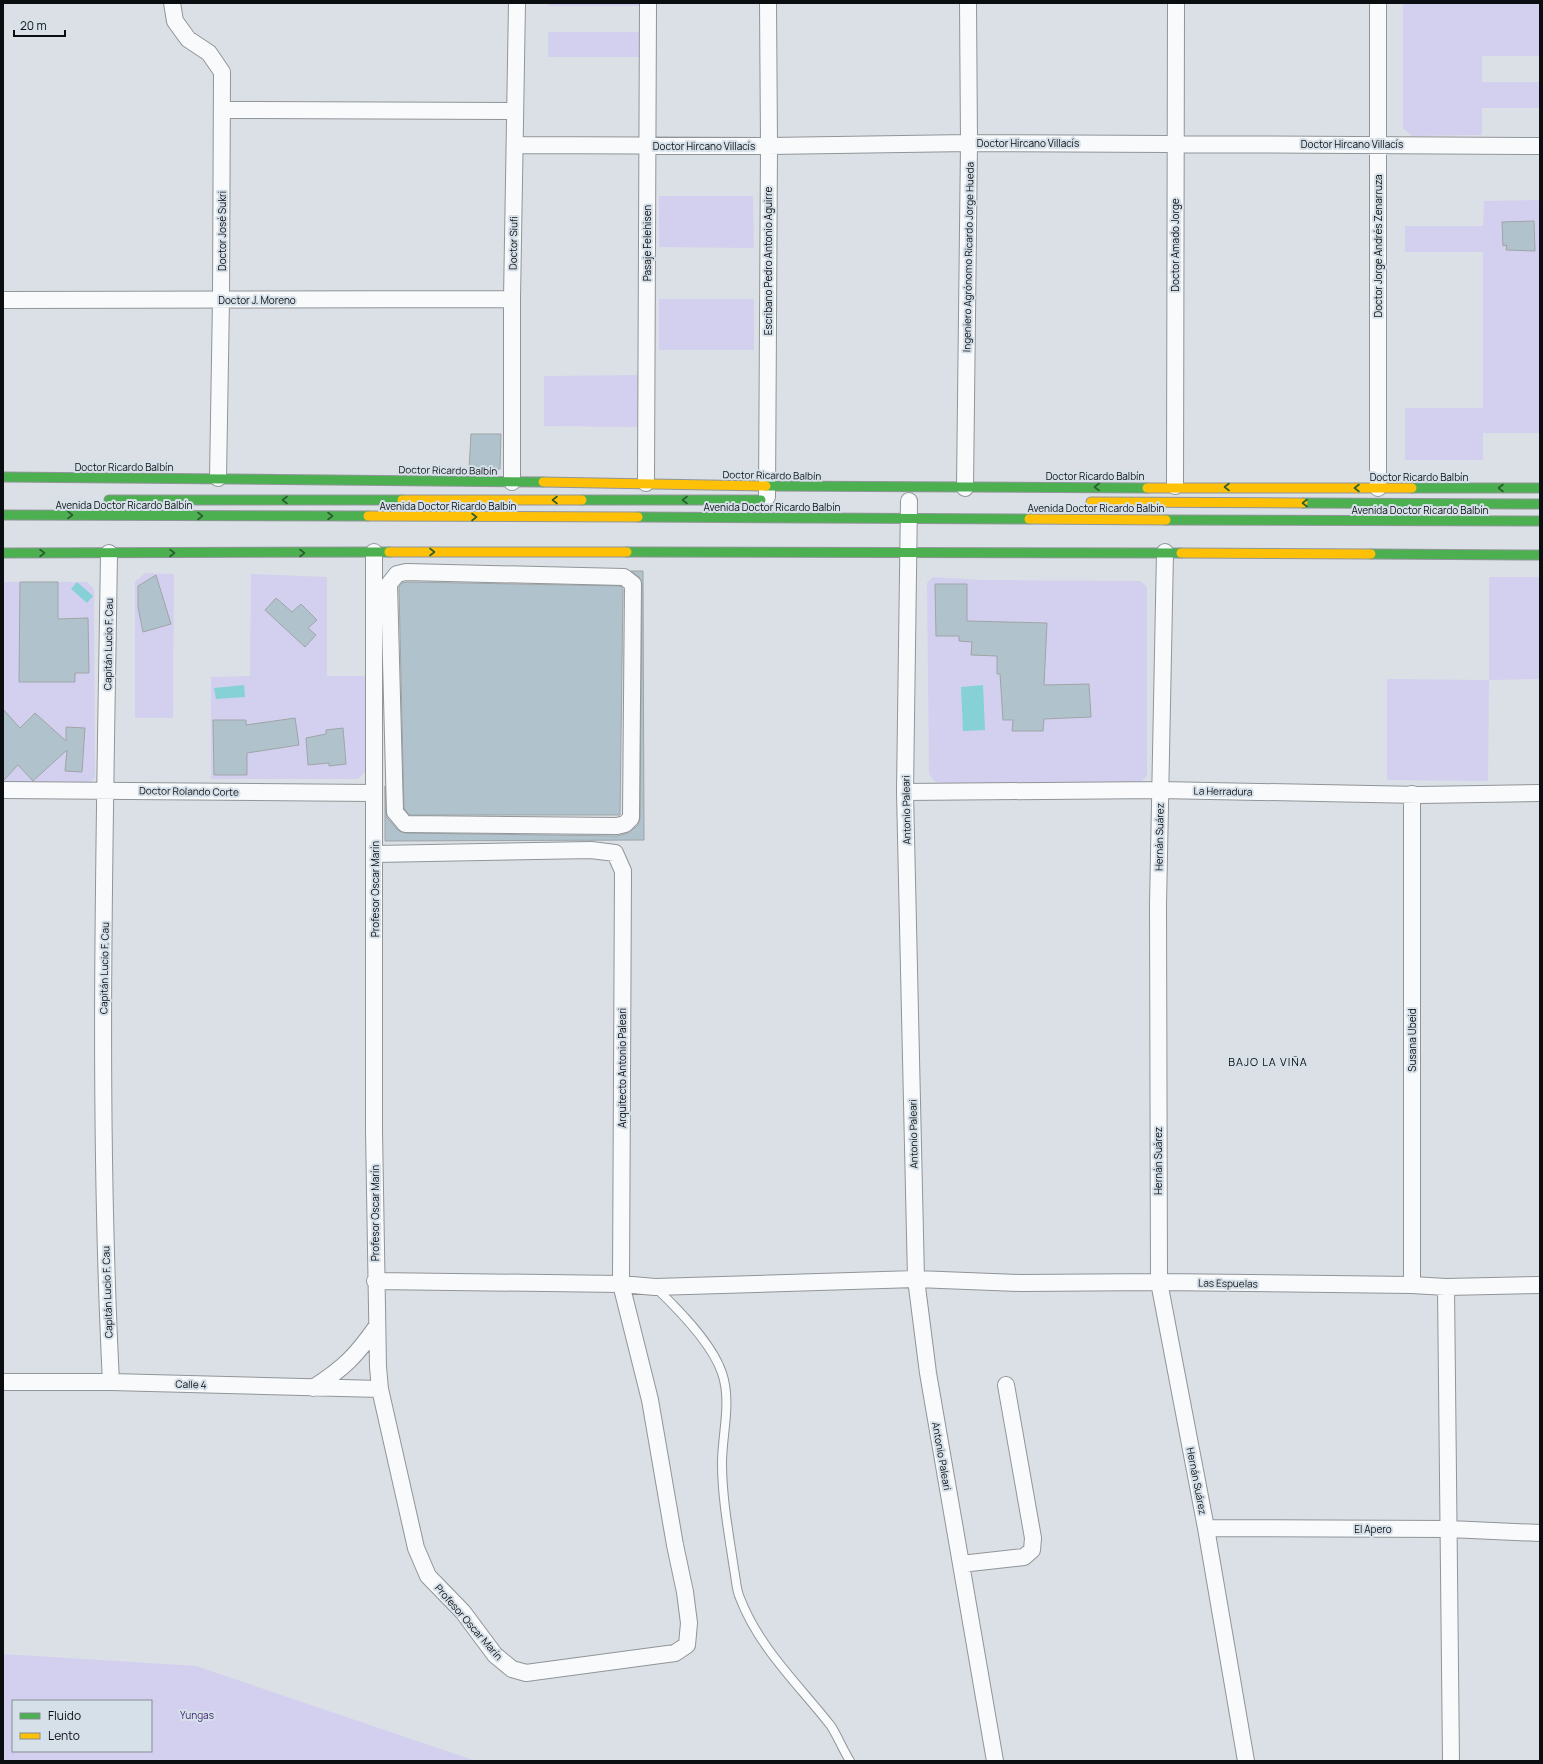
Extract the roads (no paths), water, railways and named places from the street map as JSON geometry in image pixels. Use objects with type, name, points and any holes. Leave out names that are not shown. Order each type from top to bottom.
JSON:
[{"type":"street","name":"Doctor José Sukri","points":[[172,3],[176,21],[188,39],[208,53],[222,72],[221,300],[218,478]]},
{"type":"street","name":"Doctor Siufi","points":[[512,482],[512,299],[516,145],[515,112],[517,3]]},
{"type":"street","name":"Pasaje Felehisen","points":[[646,482],[648,3]]},
{"type":"street","name":"Escribano Pedro Antonio Aguirre","points":[[768,3],[768,518]]},
{"type":"street","name":"Ingeniero Agrónomo Ricardo Jorge Hueda","points":[[965,488],[969,143],[968,3]]},
{"type":"street","name":"Doctor Amado Jorge","points":[[1175,486],[1176,3]]},
{"type":"street","name":"Doctor Jorge Andrés Zenarruza","points":[[1378,3],[1378,488]]},
{"type":"street","points":[[222,110],[515,112]]},
{"type":"street","name":"Doctor Hircano Villacís","points":[[516,145],[769,146],[969,143],[1540,146]]},
{"type":"street","name":"Doctor J. Moreno","points":[[3,300],[512,299]]},
{"type":"street","name":"Doctor Ricardo Balbín","points":[[3,477],[646,482],[769,496],[965,488],[1175,486],[1540,488]]},
{"type":"street","name":"Avenida Doctor Ricardo Balbín","points":[[98,500],[769,496]]},
{"type":"street","name":"Antonio Paleari","points":[[909,501],[905,792],[916,1279],[928,1373],[996,1761]]},
{"type":"street","name":"Avenida Doctor Ricardo Balbín","points":[[1085,502],[1540,504]]},
{"type":"street","name":"Avenida Doctor Ricardo Balbín","points":[[3,515],[1540,521]]},
{"type":"street","points":[[3,553],[908,551],[1540,556]]},
{"type":"street","name":"Profesor Oscar Marín","points":[[374,552],[375,1281],[380,1389],[416,1548],[428,1576],[463,1612],[495,1655],[512,1669],[526,1673],[675,1653]]},
{"type":"street","points":[[512,574],[513,552]]},
{"type":"street","name":"Hernán Suárez","points":[[1165,552],[1158,905],[1159,1282],[1206,1528],[1246,1761]]},
{"type":"street","name":"Capitán Lucio F. Cau","points":[[109,553],[102,1108],[106,1287],[111,1382]]},
{"type":"street","points":[[406,572],[512,574],[624,577],[633,584],[631,818],[625,824],[617,826],[405,824],[395,812],[389,584],[397,574],[406,572]]},
{"type":"street","name":"Doctor Rolando Corte","points":[[3,790],[105,789],[374,793]]},
{"type":"street","name":"La Herradura","points":[[905,792],[1160,790],[1412,794],[1540,793]]},
{"type":"street","name":"Susana Ubeid","points":[[1412,794],[1412,1285]]},
{"type":"street","name":"Arquitecto Antonio Paleari","points":[[375,854],[591,850],[615,853],[623,871],[622,1284],[650,1400],[675,1545],[685,1592],[689,1623],[687,1644],[675,1653]]},
{"type":"street","name":"Las Espuelas","points":[[375,1281],[622,1284],[655,1287],[916,1279],[1021,1283],[1159,1282],[1412,1285],[1446,1287],[1540,1285]]},
{"type":"street","points":[[1446,1287],[1451,1761]]},
{"type":"street","points":[[313,1388],[344,1366],[358,1352],[377,1326]]},
{"type":"street","name":"Calle 4","points":[[3,1382],[111,1382],[380,1389]]},
{"type":"street","points":[[961,1564],[1024,1557],[1032,1550],[1033,1538],[1006,1385]]},
{"type":"street","name":"El Apero","points":[[1206,1528],[1449,1529],[1540,1533]]},
{"type":"lane","points":[[655,1287],[680,1310],[708,1347],[723,1374],[726,1393],[722,1464],[739,1598],[761,1639],[781,1667],[832,1728],[850,1761]]},
{"type":"water","points":[[77,582],[93,596],[87,603],[71,589]]},
{"type":"water","points":[[244,685],[245,697],[216,699],[214,688]]},
{"type":"water","points":[[983,685],[985,730],[963,731],[961,687]]},
{"type":"district","name":"BAJO LA VIÑA","points":[[1268,1061]]},
{"type":"park label","name":"Yungas","points":[[197,1715]]}]
